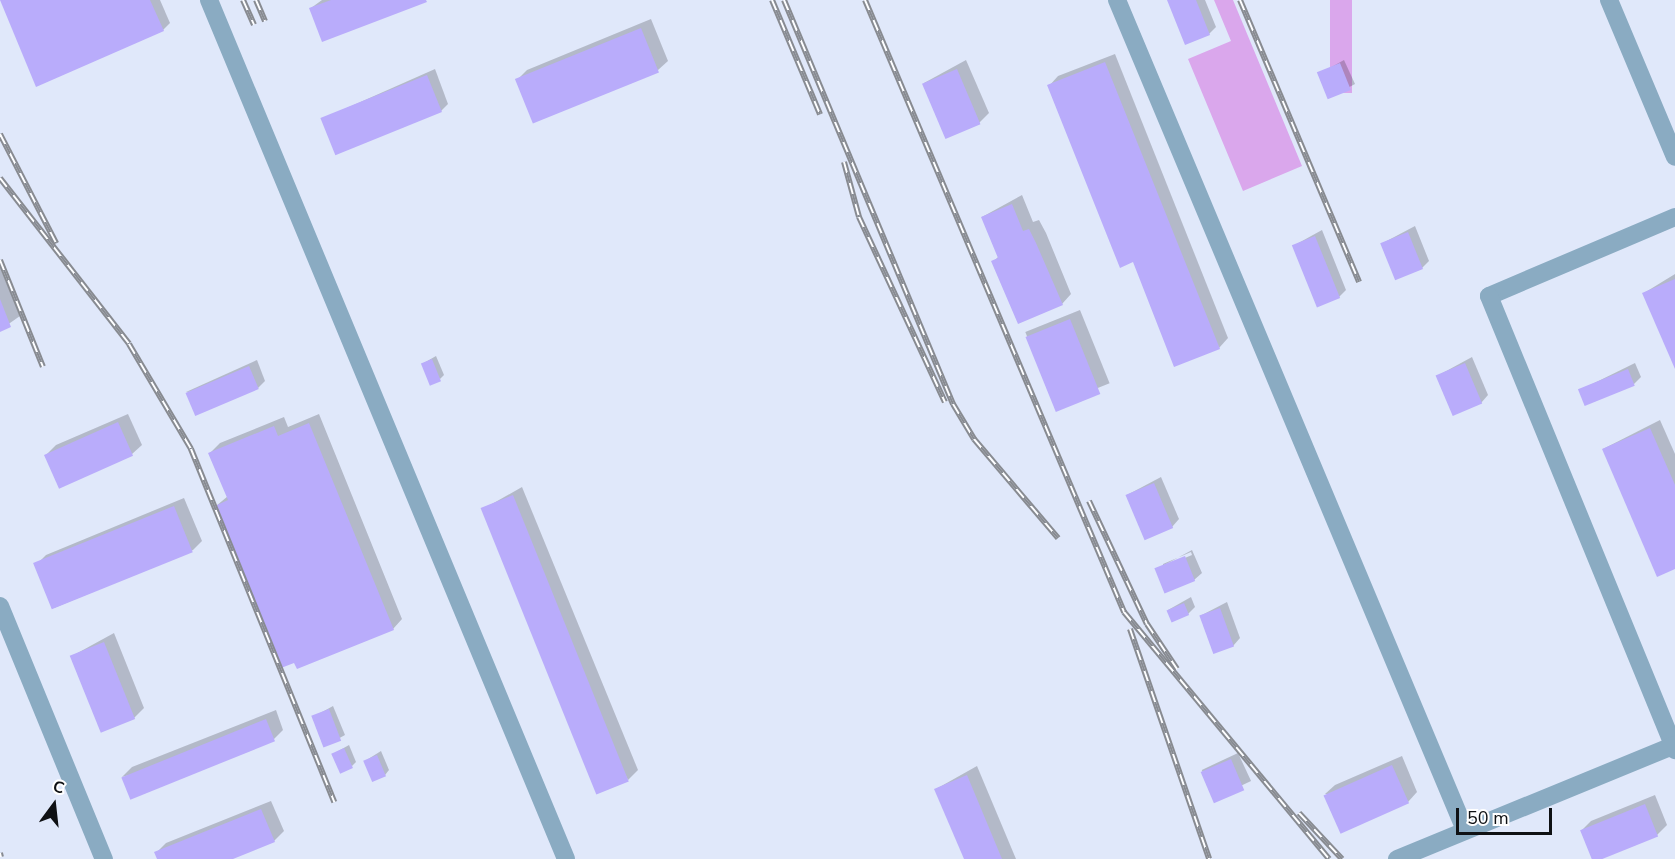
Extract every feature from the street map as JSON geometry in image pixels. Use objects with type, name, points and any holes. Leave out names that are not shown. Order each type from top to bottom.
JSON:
[{"type":"lane","points":[[209,0],[566,859]]},
{"type":"lane","points":[[1117,0],[1465,830]]},
{"type":"lane","points":[[1609,0],[1675,157]]},
{"type":"lane","points":[[1397,859],[1674,747],[1489,296],[1675,218]]},
{"type":"lane","points":[[0,606],[104,859]]},
{"type":"shaded area","points":[[0,0],[1675,0],[1675,859],[0,859]]},
{"type":"shaded area","points":[[1214,0],[1233,0],[1302,166],[1243,191],[1188,59],[1231,41]]},
{"type":"shaded area","points":[[1330,0],[1352,0],[1352,93],[1330,93]]},
{"type":"building","points":[[0,0],[150,0],[164,31],[36,87]]},
{"type":"building","points":[[331,0],[426,0],[427,2],[322,42],[309,8]]},
{"type":"building","points":[[1167,0],[1196,0],[1210,35],[1185,45]]},
{"type":"building","points":[[641,28],[659,73],[533,123],[515,79]]},
{"type":"building","points":[[1105,62],[1220,349],[1174,367],[1133,262],[1120,268],[1047,85]]},
{"type":"building","points":[[1340,63],[1351,90],[1328,99],[1317,72]]},
{"type":"building","points":[[957,69],[980,124],[945,139],[922,84]]},
{"type":"building","points":[[427,75],[442,112],[335,155],[320,118]]},
{"type":"building","points":[[1012,204],[1023,231],[1029,229],[1063,305],[1018,324],[991,261],[998,258],[981,217]]},
{"type":"building","points":[[1408,232],[1423,269],[1395,280],[1380,243]]},
{"type":"building","points":[[1315,236],[1340,298],[1317,307],[1292,245]]},
{"type":"building","points":[[1675,279],[1675,369],[1642,293]]},
{"type":"building","points":[[0,299],[11,327],[0,332]]},
{"type":"building","points":[[1070,319],[1100,394],[1056,412],[1025,337]]},
{"type":"building","points":[[432,359],[441,381],[430,386],[421,363]]},
{"type":"building","points":[[1465,363],[1482,404],[1453,416],[1436,376]]},
{"type":"building","points":[[249,366],[259,389],[195,416],[185,393]]},
{"type":"building","points":[[1628,369],[1635,386],[1585,406],[1578,389]]},
{"type":"building","points":[[118,422],[133,456],[59,489],[44,455]]},
{"type":"building","points":[[309,423],[394,630],[297,669],[294,663],[281,668],[215,506],[228,500],[208,453],[274,426],[278,436]]},
{"type":"building","points":[[1650,428],[1675,485],[1675,569],[1657,577],[1602,449]]},
{"type":"building","points":[[1154,483],[1173,528],[1145,540],[1125,495]]},
{"type":"building","points":[[513,495],[629,781],[596,795],[481,508]]},
{"type":"building","points":[[174,506],[193,552],[52,609],[33,563]]},
{"type":"building","points":[[1185,556],[1195,581],[1165,593],[1154,568]]},
{"type":"building","points":[[1184,603],[1189,615],[1172,622],[1167,610]]},
{"type":"building","points":[[1220,608],[1234,647],[1213,654],[1199,616]]},
{"type":"building","points":[[104,642],[135,719],[101,733],[70,656]]},
{"type":"building","points":[[329,709],[341,741],[323,748],[311,716]]},
{"type":"building","points":[[266,719],[275,741],[130,800],[121,777]]},
{"type":"building","points":[[344,748],[353,768],[340,774],[331,754]]},
{"type":"building","points":[[377,755],[386,776],[372,782],[363,761]]},
{"type":"building","points":[[1231,759],[1244,790],[1214,803],[1201,772]]},
{"type":"building","points":[[1392,765],[1409,803],[1341,834],[1323,796]]},
{"type":"building","points":[[967,775],[1002,859],[964,859],[934,789]]},
{"type":"building","points":[[1645,804],[1658,836],[1602,859],[1592,859],[1580,830]]},
{"type":"building","points":[[261,809],[275,842],[233,859],[157,859],[154,852]]},
{"type":"railway","points":[[243,0],[254,25]]},
{"type":"railway","points":[[256,0],[265,21]]},
{"type":"railway","points":[[772,0],[820,114]]},
{"type":"railway","points":[[784,0],[953,404],[974,439],[1058,538]]},
{"type":"railway","points":[[865,0],[1124,612],[1329,859]]},
{"type":"railway","points":[[1240,0],[1359,282]]},
{"type":"railway","points":[[0,134],[56,243]]},
{"type":"railway","points":[[844,162],[859,217],[945,402]]},
{"type":"railway","points":[[0,178],[129,344],[191,449],[334,802]]},
{"type":"railway","points":[[0,260],[43,367]]},
{"type":"railway","points":[[1089,501],[1147,624],[1177,669]]},
{"type":"railway","points":[[1130,629],[1209,859]]},
{"type":"railway","points":[[1299,813],[1342,859]]},
{"type":"railway","points":[[0,853],[1,857]]}]
